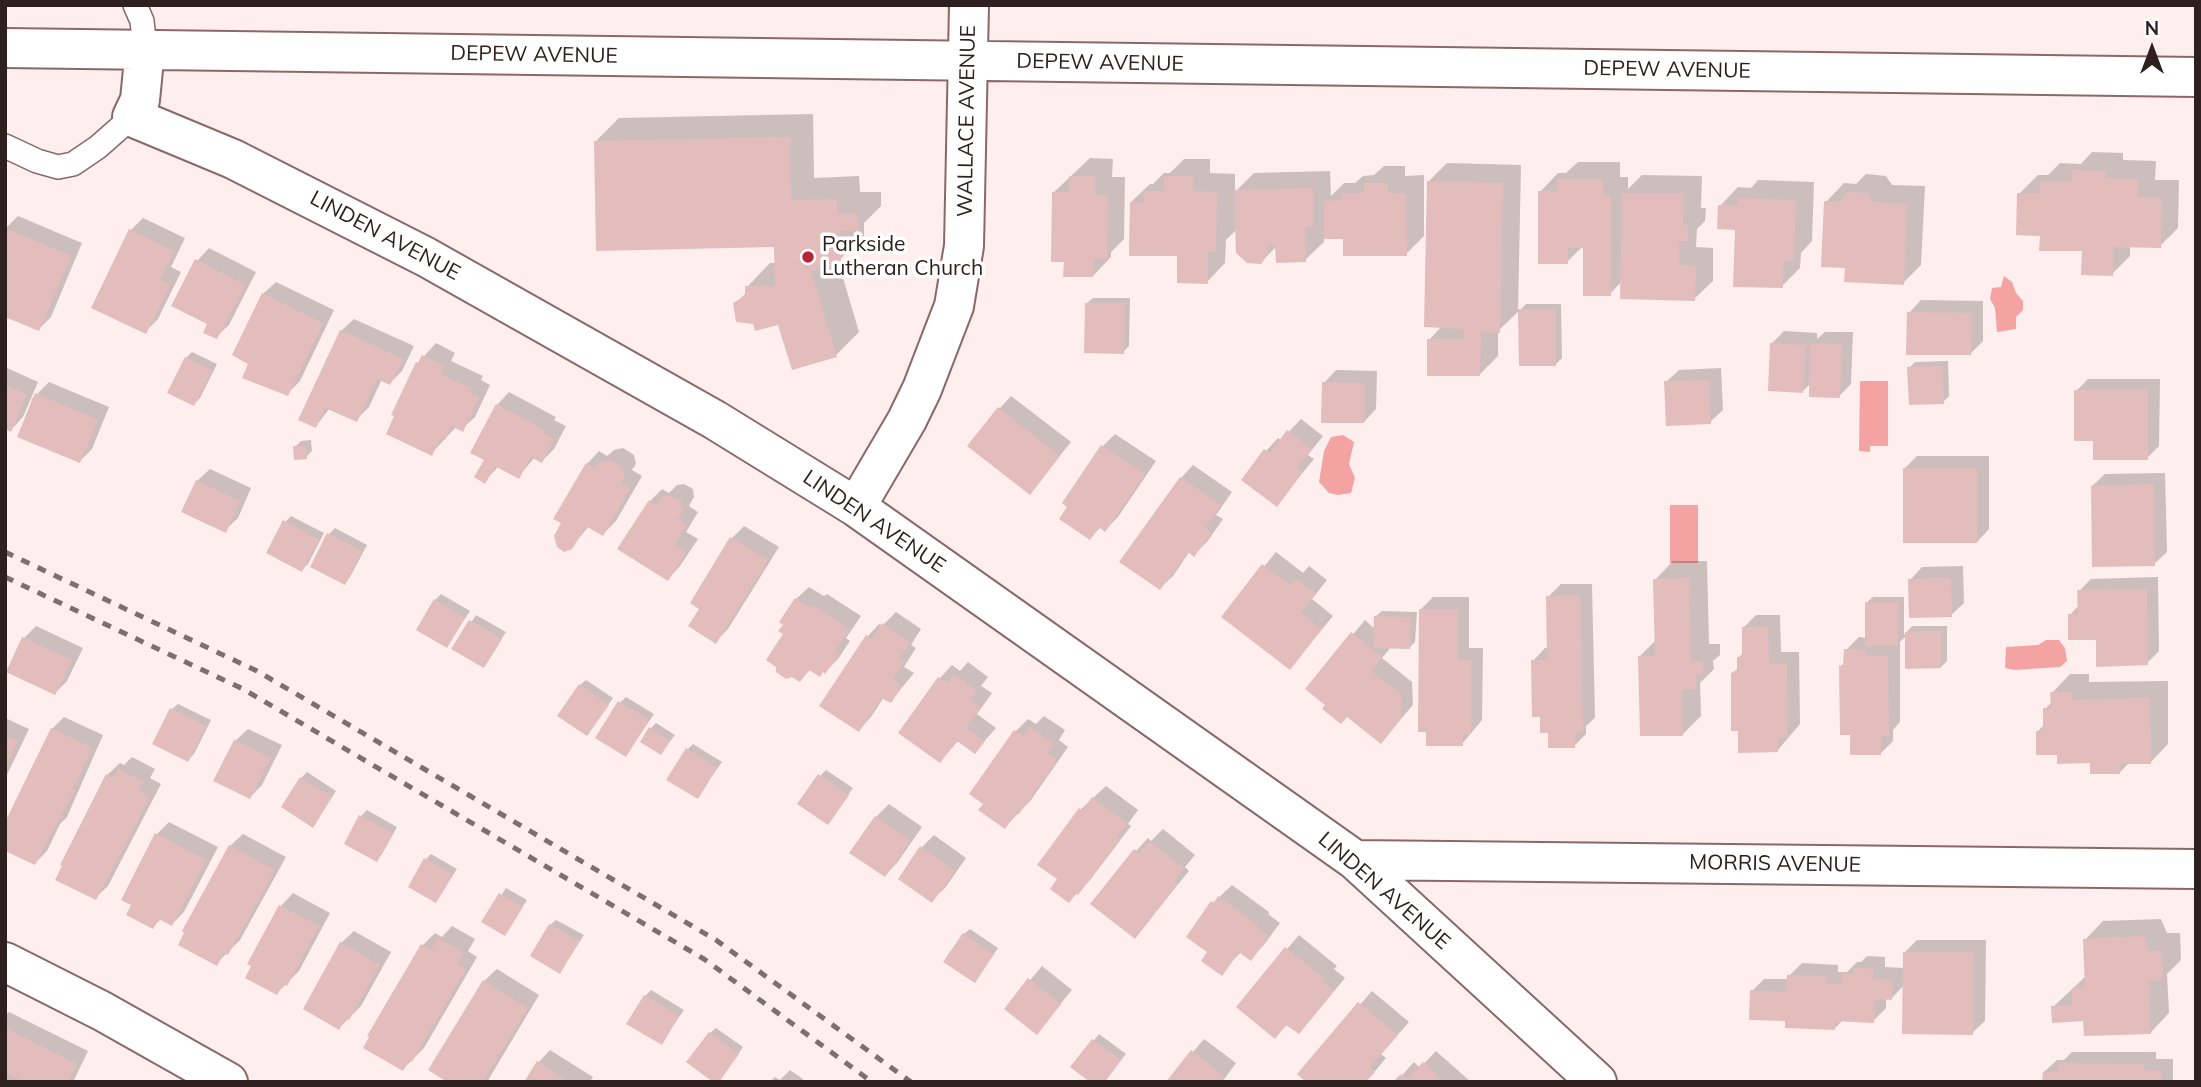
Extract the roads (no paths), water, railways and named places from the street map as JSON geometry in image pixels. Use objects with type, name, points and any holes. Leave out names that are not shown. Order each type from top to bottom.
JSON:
[{"type":"street","name":"WALLACE AVENUE","points":[[856,506],[907,420],[954,306],[964,246],[969,5]]},
{"type":"street","name":"DEPEW AVENUE","points":[[5,48],[2196,77]]},
{"type":"street","points":[[132,117],[140,100],[145,49]]},
{"type":"street","name":"LINDEN AVENUE","points":[[132,117],[233,159],[426,257],[715,419],[856,506],[1355,860],[1597,1082]]},
{"type":"street","name":"MORRIS AVENUE","points":[[1355,860],[2196,869]]},
{"type":"street","points":[[5,962],[102,1011],[188,1072],[228,1082]]},
{"type":"lane","points":[[135,5],[142,21],[145,49]]},
{"type":"lane","points":[[5,146],[37,161],[58,167],[74,164],[132,117]]},
{"type":"railway","points":[[5,552],[257,671],[716,940],[911,1082]]},
{"type":"railway","points":[[5,577],[243,689],[704,959],[872,1082]]},
{"type":"place","name":"Parkside Lutheran Church","points":[[808,257]]}]
